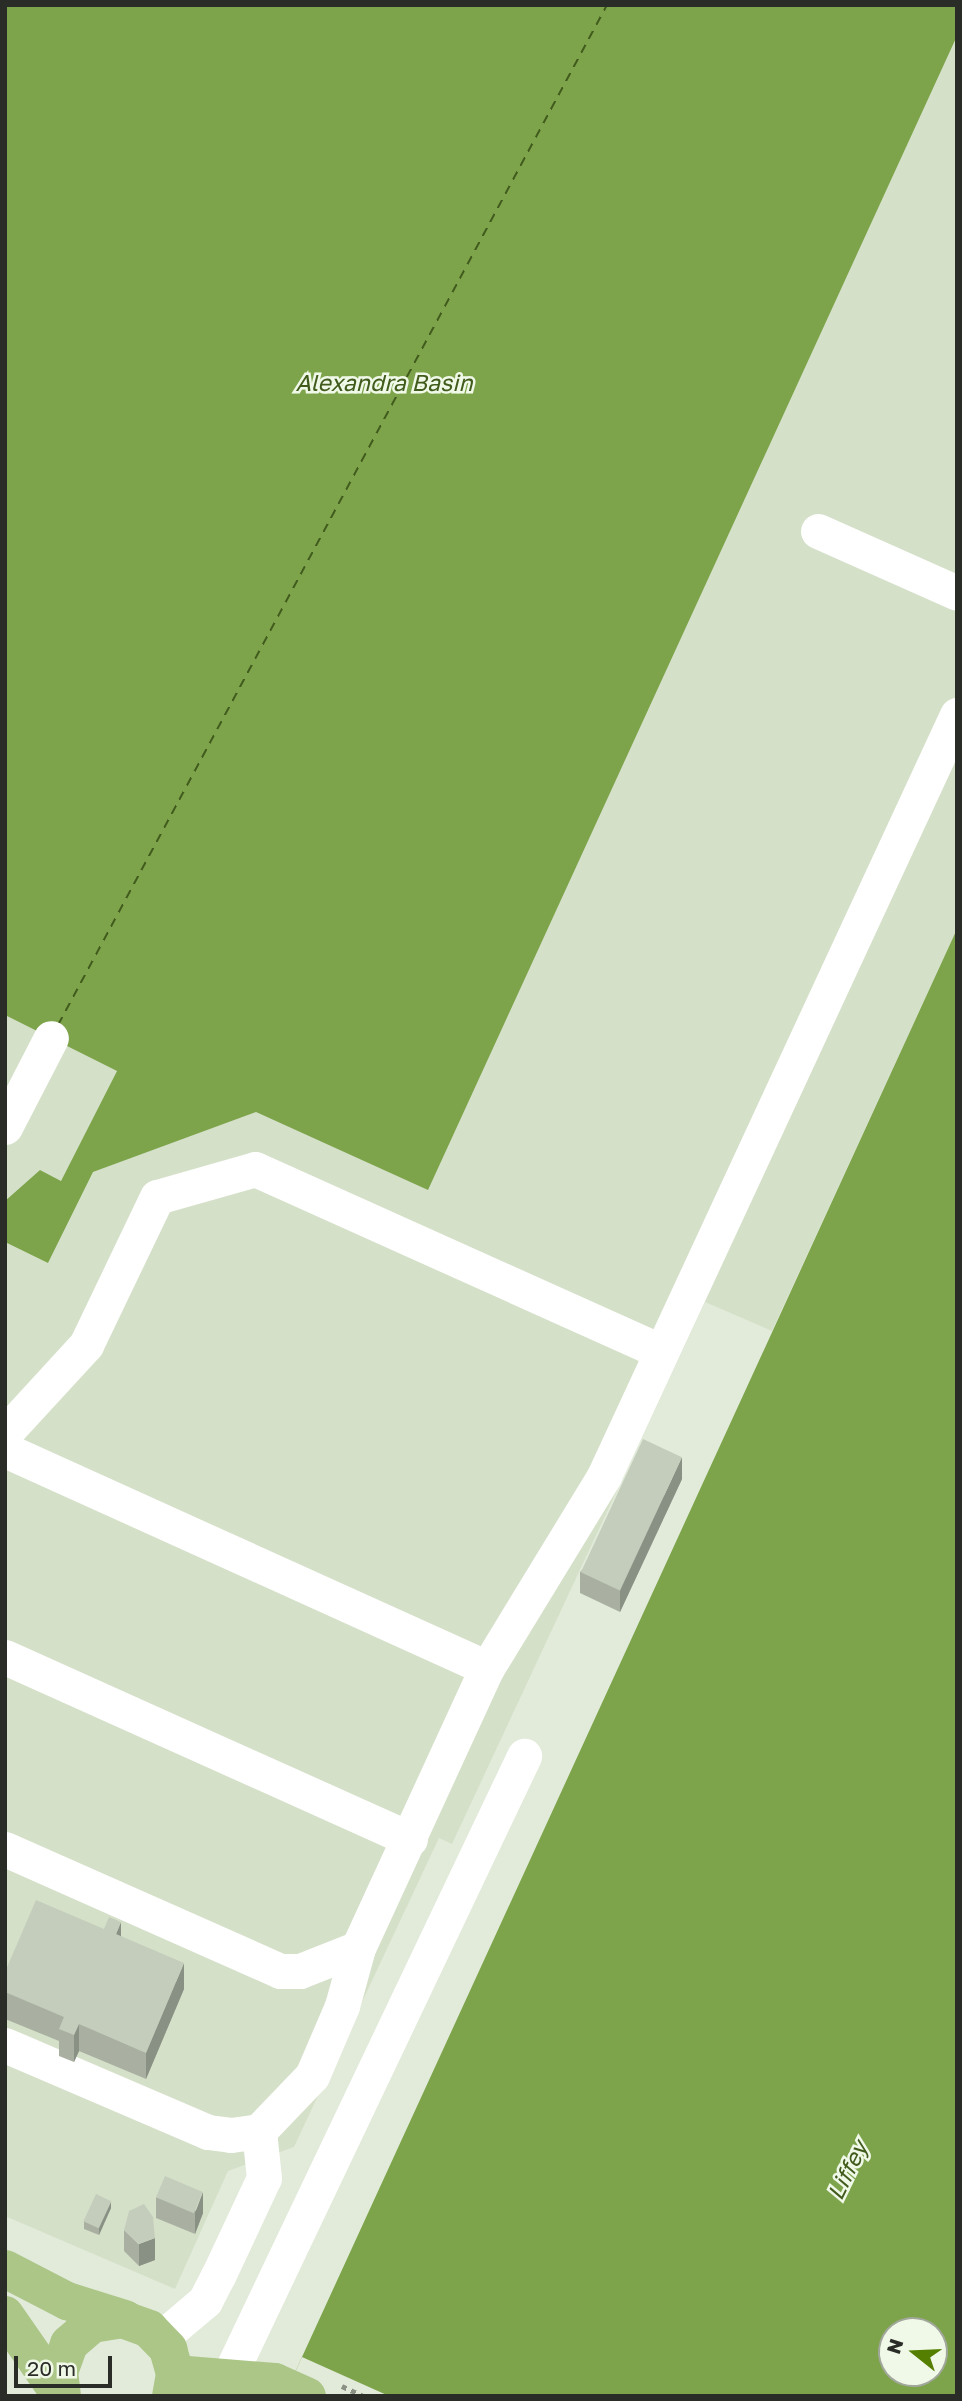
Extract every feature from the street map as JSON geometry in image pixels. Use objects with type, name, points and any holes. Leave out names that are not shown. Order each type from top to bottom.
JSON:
[{"type":"main road","points":[[5,2269],[67,2301],[148,2331],[173,2385],[229,2376],[291,2389]]},
{"type":"main road","points":[[5,2315],[61,2396]]},
{"type":"main road","points":[[61,2396],[62,2358],[79,2333],[107,2320],[148,2331]]},
{"type":"lane","points":[[818,531],[957,593]]},
{"type":"lane","points":[[5,2045],[208,2132],[231,2135],[258,2131],[285,2109],[312,2076],[342,2007],[358,1948],[486,1668],[604,1476],[957,715]]},
{"type":"lane","points":[[5,1127],[51,1038]]},
{"type":"lane","points":[[5,1433],[86,1345],[157,1198],[255,1168],[660,1351]]},
{"type":"lane","points":[[5,1450],[486,1668]]},
{"type":"lane","points":[[5,1657],[410,1839]]},
{"type":"lane","points":[[229,2376],[524,1756]]},
{"type":"lane","points":[[5,1849],[280,1971],[300,1972],[358,1948]]},
{"type":"lane","points":[[148,2331],[205,2301],[264,2178],[258,2131]]},
{"type":"shaded area","points":[[957,36],[957,929],[772,1331],[705,1302],[452,1844],[439,1838],[294,2147],[228,2171],[175,2289],[5,2216],[5,1242],[48,1263],[93,1172],[256,1112],[428,1189]]},
{"type":"shaded area","points":[[5,1015],[117,1071],[61,1181],[40,1170],[5,1201]]},
{"type":"water","name":"Alexandra Basin","points":[[5,5],[957,5],[957,36],[428,1190],[256,1112],[93,1172],[48,1263],[5,1242],[5,1201],[40,1170],[61,1181],[117,1071],[5,1015]]},
{"type":"water","name":"Liffey","points":[[957,929],[957,2396],[284,2396]]},
{"type":"pier","points":[[302,2357],[389,2396],[284,2396]]},
{"type":"building","points":[[643,1439],[682,1457],[620,1590],[581,1572]]},
{"type":"building","points":[[36,1900],[104,1929],[109,1917],[121,1922],[116,1934],[184,1963],[146,2053],[79,2024],[74,2035],[59,2029],[64,2017],[5,1992],[5,1972]]},
{"type":"building","points":[[165,2176],[203,2192],[194,2213],[156,2197]]},
{"type":"building","points":[[96,2194],[111,2201],[99,2228],[83,2221]]},
{"type":"building","points":[[144,2204],[153,2217],[155,2238],[139,2244],[124,2230],[129,2211]]},
{"type":"ferry route","points":[[58,1025],[607,5]]}]
